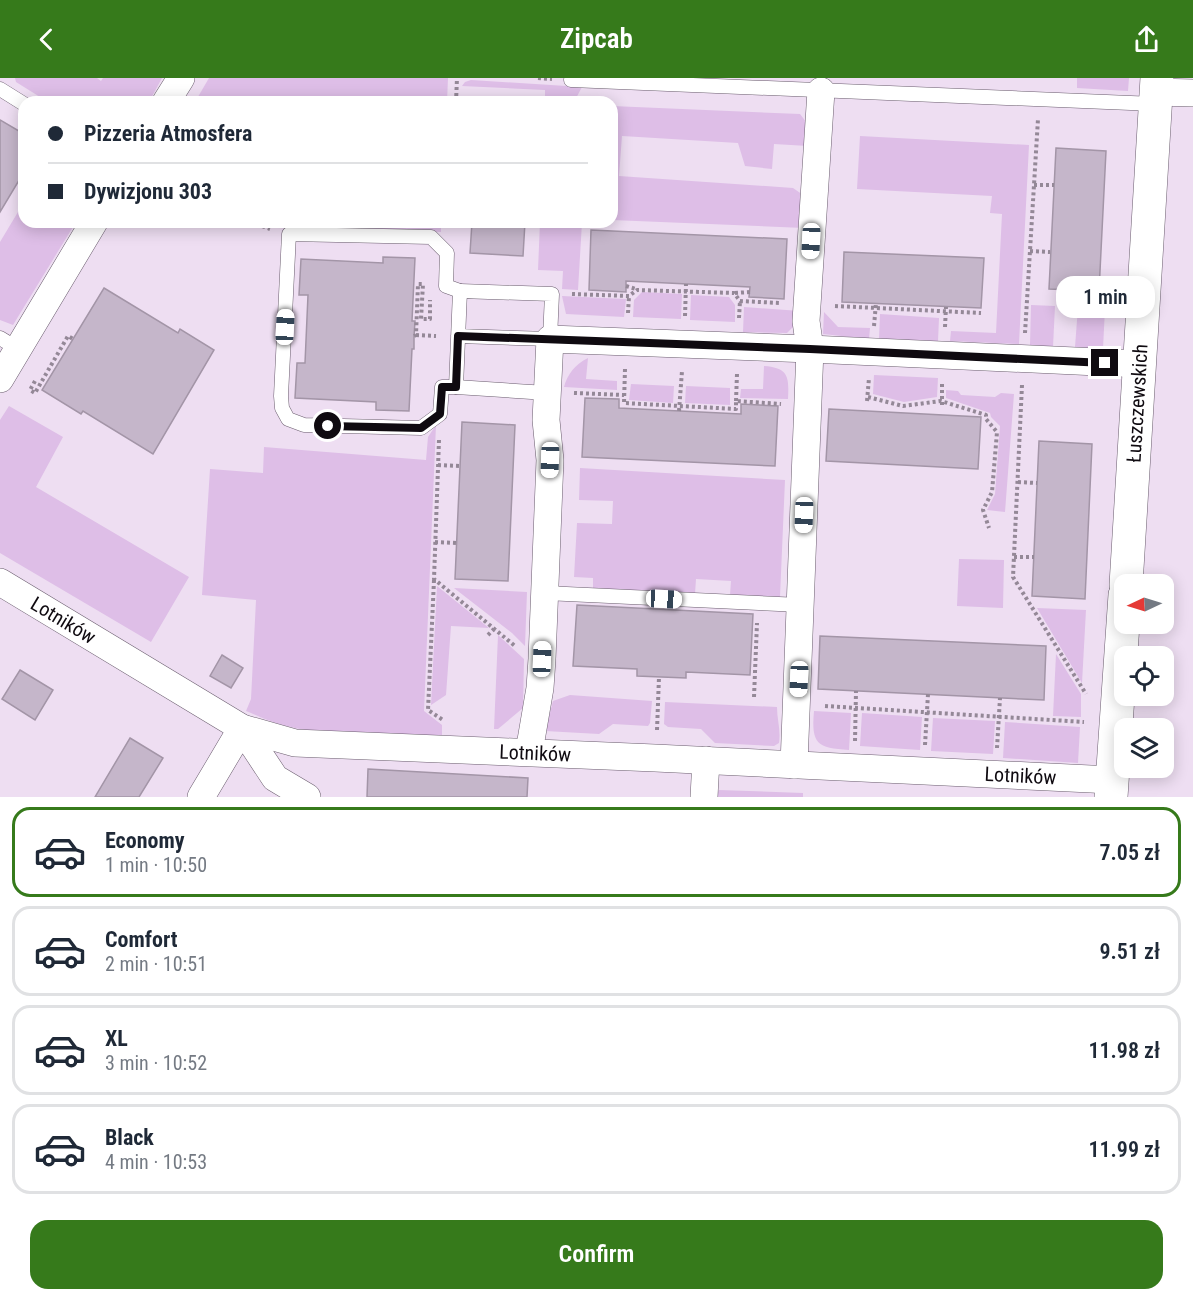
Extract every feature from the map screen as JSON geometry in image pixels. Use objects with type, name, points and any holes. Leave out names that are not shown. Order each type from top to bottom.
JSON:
[{"type":"street","points":[[170,96],[181,78]]},
{"type":"street","points":[[794,765],[810,349],[806,321],[821,91]]},
{"type":"street","points":[[1156,91],[1193,93]]},
{"type":"street","name":"Łuszczewskich","points":[[1127,574],[1156,91]]},
{"type":"street","points":[[0,379],[9,344],[90,228]]},
{"type":"street","points":[[530,752],[542,659],[550,460],[546,420],[550,339],[1141,364]]},
{"type":"street","name":"Lotników","points":[[0,582],[242,728],[295,743],[706,760],[1112,789]]},
{"type":"street","points":[[1112,789],[1122,634]]},
{"type":"street","points":[[201,797],[242,728],[275,778],[307,797]]},
{"type":"street","points":[[704,797],[706,760]]},
{"type":"lane","points":[[571,80],[1039,99],[1156,91]]},
{"type":"lane","points":[[0,89],[18,100]]},
{"type":"lane","points":[[458,336],[550,339],[552,294],[460,291],[446,286],[447,253],[431,237],[289,234],[281,396],[282,408],[288,419],[304,425],[421,428],[440,414],[442,387],[547,393]]},
{"type":"lane","points":[[456,387],[460,291]]},
{"type":"lane","points":[[545,593],[801,606]]},
{"type":"path","points":[[456,96],[457,78]]},
{"type":"path","points":[[1039,99],[1023,359],[1013,577],[1086,694]]},
{"type":"path","points":[[1034,185],[1054,185]]},
{"type":"path","points":[[1030,251],[1050,252]]},
{"type":"path","points":[[433,336],[415,336],[418,284],[423,284],[421,319],[430,319],[431,283],[446,286]]},
{"type":"path","points":[[626,286],[637,290],[750,292]]},
{"type":"path","points":[[552,294],[629,296],[637,290]]},
{"type":"path","points":[[735,293],[740,301],[981,313]]},
{"type":"path","points":[[62,333],[73,339]]},
{"type":"path","points":[[39,372],[30,390],[35,393],[68,336]]},
{"type":"path","points":[[627,342],[624,395],[621,404],[738,409],[736,401],[808,405]]},
{"type":"path","points":[[547,393],[624,395]]},
{"type":"path","points":[[868,397],[903,406],[941,401],[986,415],[986,419],[997,432],[992,492],[983,510],[989,528]]},
{"type":"path","points":[[440,414],[428,710],[447,722],[446,749]]},
{"type":"path","points":[[438,465],[460,466]]},
{"type":"path","points":[[1018,482],[1037,483]]},
{"type":"path","points":[[435,542],[456,543]]},
{"type":"path","points":[[1014,557],[1034,557]]},
{"type":"path","points":[[434,579],[528,656],[542,659]]},
{"type":"path","points":[[754,697],[758,604]]},
{"type":"path","points":[[488,635],[494,629]]},
{"type":"path","points":[[657,734],[659,677]]},
{"type":"path","points":[[855,742],[856,691]]},
{"type":"path","points":[[925,746],[928,694]]},
{"type":"path","points":[[997,750],[1000,698]]},
{"type":"path","points":[[797,705],[1084,722]]},
{"type":"shaded area","points":[[15,78],[97,78],[101,81],[103,78],[162,78],[152,96],[38,96],[16,82]]},
{"type":"shaded area","points":[[209,78],[448,78],[447,96],[198,96]]},
{"type":"shaded area","points":[[1077,78],[1129,78],[1128,91],[1077,88]]},
{"type":"shaded area","points":[[471,80],[582,87],[577,96],[545,96],[545,90],[462,86]]},
{"type":"shaded area","points":[[618,106],[800,114],[810,127],[808,146],[774,144],[772,169],[745,166],[738,143],[622,136],[619,176],[793,188],[806,197],[804,228],[618,220]]},
{"type":"shaded area","points":[[860,136],[1029,145],[1019,344],[950,341],[951,331],[996,333],[1002,214],[990,213],[992,196],[857,189]]},
{"type":"shaded area","points":[[18,212],[18,228],[72,228],[13,325],[0,320],[0,242]]},
{"type":"shaded area","points":[[277,228],[441,228],[441,232]]},
{"type":"shaded area","points":[[540,228],[582,228],[578,290],[562,289],[563,271],[538,270]]},
{"type":"shaded area","points":[[642,292],[682,294],[681,319],[633,317],[634,300]]},
{"type":"shaded area","points":[[691,295],[729,297],[735,305],[735,322],[690,320]]},
{"type":"shaded area","points":[[562,296],[626,299],[624,317],[566,314]]},
{"type":"shaded area","points":[[1031,305],[1055,306],[1053,347],[1030,345]]},
{"type":"shaded area","points":[[744,307],[800,311],[797,323],[787,333],[743,332]]},
{"type":"shaded area","points":[[1078,307],[1105,308],[1103,349],[1075,347]]},
{"type":"shaded area","points":[[824,312],[838,327],[870,328],[869,339],[823,334]]},
{"type":"shaded area","points":[[880,314],[939,318],[938,341],[879,339]]},
{"type":"shaded area","points":[[588,358],[586,379],[617,381],[617,390],[564,387],[572,370]]},
{"type":"shaded area","points":[[764,366],[778,369],[786,375],[788,399],[740,398],[741,389],[763,389]]},
{"type":"shaded area","points":[[874,375],[938,378],[937,397],[904,402],[873,394]]},
{"type":"shaded area","points":[[631,384],[674,386],[673,403],[629,400]]},
{"type":"shaded area","points":[[686,386],[730,388],[730,405],[685,403]]},
{"type":"shaded area","points":[[946,390],[958,391],[961,395],[995,397],[1001,393],[1014,394],[1005,512],[987,510],[995,494],[1000,426],[990,413],[946,398]]},
{"type":"shaded area","points":[[9,406],[63,437],[36,487],[189,577],[151,642],[0,553],[0,420]]},
{"type":"shaded area","points":[[436,425],[424,711],[442,725],[442,738],[359,736],[317,732],[276,723],[246,711],[251,699],[256,600],[202,595],[210,469],[263,473],[264,447],[426,460],[428,437]]},
{"type":"shaded area","points":[[580,468],[785,480],[780,597],[730,595],[731,581],[696,579],[695,594],[593,589],[593,578],[574,577],[577,523],[612,524],[613,501],[579,500]]},
{"type":"shaded area","points":[[959,559],[1004,560],[1003,608],[957,606]]},
{"type":"shaded area","points":[[437,586],[489,628],[451,626],[446,695],[431,705]]},
{"type":"shaded area","points":[[454,588],[527,592],[525,646],[512,633]]},
{"type":"shaded area","points":[[1037,608],[1086,610],[1082,683]]},
{"type":"shaded area","points":[[498,635],[524,659],[523,708],[498,729],[494,729]]},
{"type":"shaded area","points":[[1056,654],[1081,694],[1081,717],[1053,716]]},
{"type":"shaded area","points":[[570,695],[652,701],[650,723],[648,726],[613,724],[599,734],[545,731],[553,701]]},
{"type":"shaded area","points":[[665,702],[777,707],[779,743],[774,746],[715,743],[701,729],[668,727],[664,724]]},
{"type":"shaded area","points":[[814,711],[851,713],[849,750],[830,748],[818,742],[814,731]]},
{"type":"shaded area","points":[[862,713],[922,717],[920,750],[860,746]]},
{"type":"shaded area","points":[[933,718],[995,721],[993,754],[931,751]]},
{"type":"shaded area","points":[[1005,722],[1080,727],[1078,763],[1003,758]]},
{"type":"shaded area","points":[[719,790],[803,793],[803,797],[716,797]]},
{"type":"building","points":[[0,120],[18,130],[18,182],[0,212]]},
{"type":"building","points":[[1056,148],[1106,151],[1099,291],[1049,289]]},
{"type":"building","points":[[472,228],[525,228],[523,256],[470,253]]},
{"type":"building","points":[[591,230],[787,239],[784,299],[749,297],[750,287],[626,281],[626,292],[589,290]]},
{"type":"building","points":[[844,252],[984,258],[981,308],[842,302]]},
{"type":"building","points":[[383,257],[415,258],[412,321],[415,321],[414,349],[412,349],[409,411],[376,410],[376,402],[295,398],[297,363],[305,363],[308,295],[299,295],[301,259],[383,263]]},
{"type":"building","points":[[104,288],[178,333],[180,329],[214,350],[153,454],[83,411],[81,414],[42,390]]},
{"type":"building","points":[[585,398],[619,399],[619,408],[741,414],[741,404],[778,406],[775,466],[582,457]]},
{"type":"building","points":[[829,409],[981,417],[978,469],[826,461]]},
{"type":"building","points":[[462,422],[515,425],[508,581],[455,579]]},
{"type":"building","points":[[1039,441],[1092,444],[1085,599],[1032,596]]},
{"type":"building","points":[[577,605],[753,614],[750,675],[686,672],[686,678],[637,676],[637,669],[573,666]]},
{"type":"building","points":[[820,636],[1046,646],[1044,700],[818,689]]},
{"type":"building","points":[[222,655],[243,668],[231,688],[210,676]]},
{"type":"building","points":[[20,670],[53,690],[35,720],[2,699]]},
{"type":"building","points":[[130,738],[163,758],[139,797],[95,797]]},
{"type":"building","points":[[368,769],[528,778],[527,797],[367,797]]},
{"type":"route","points":[[328,426],[421,428],[440,414],[442,387],[456,387],[458,336],[1105,363]]}]
